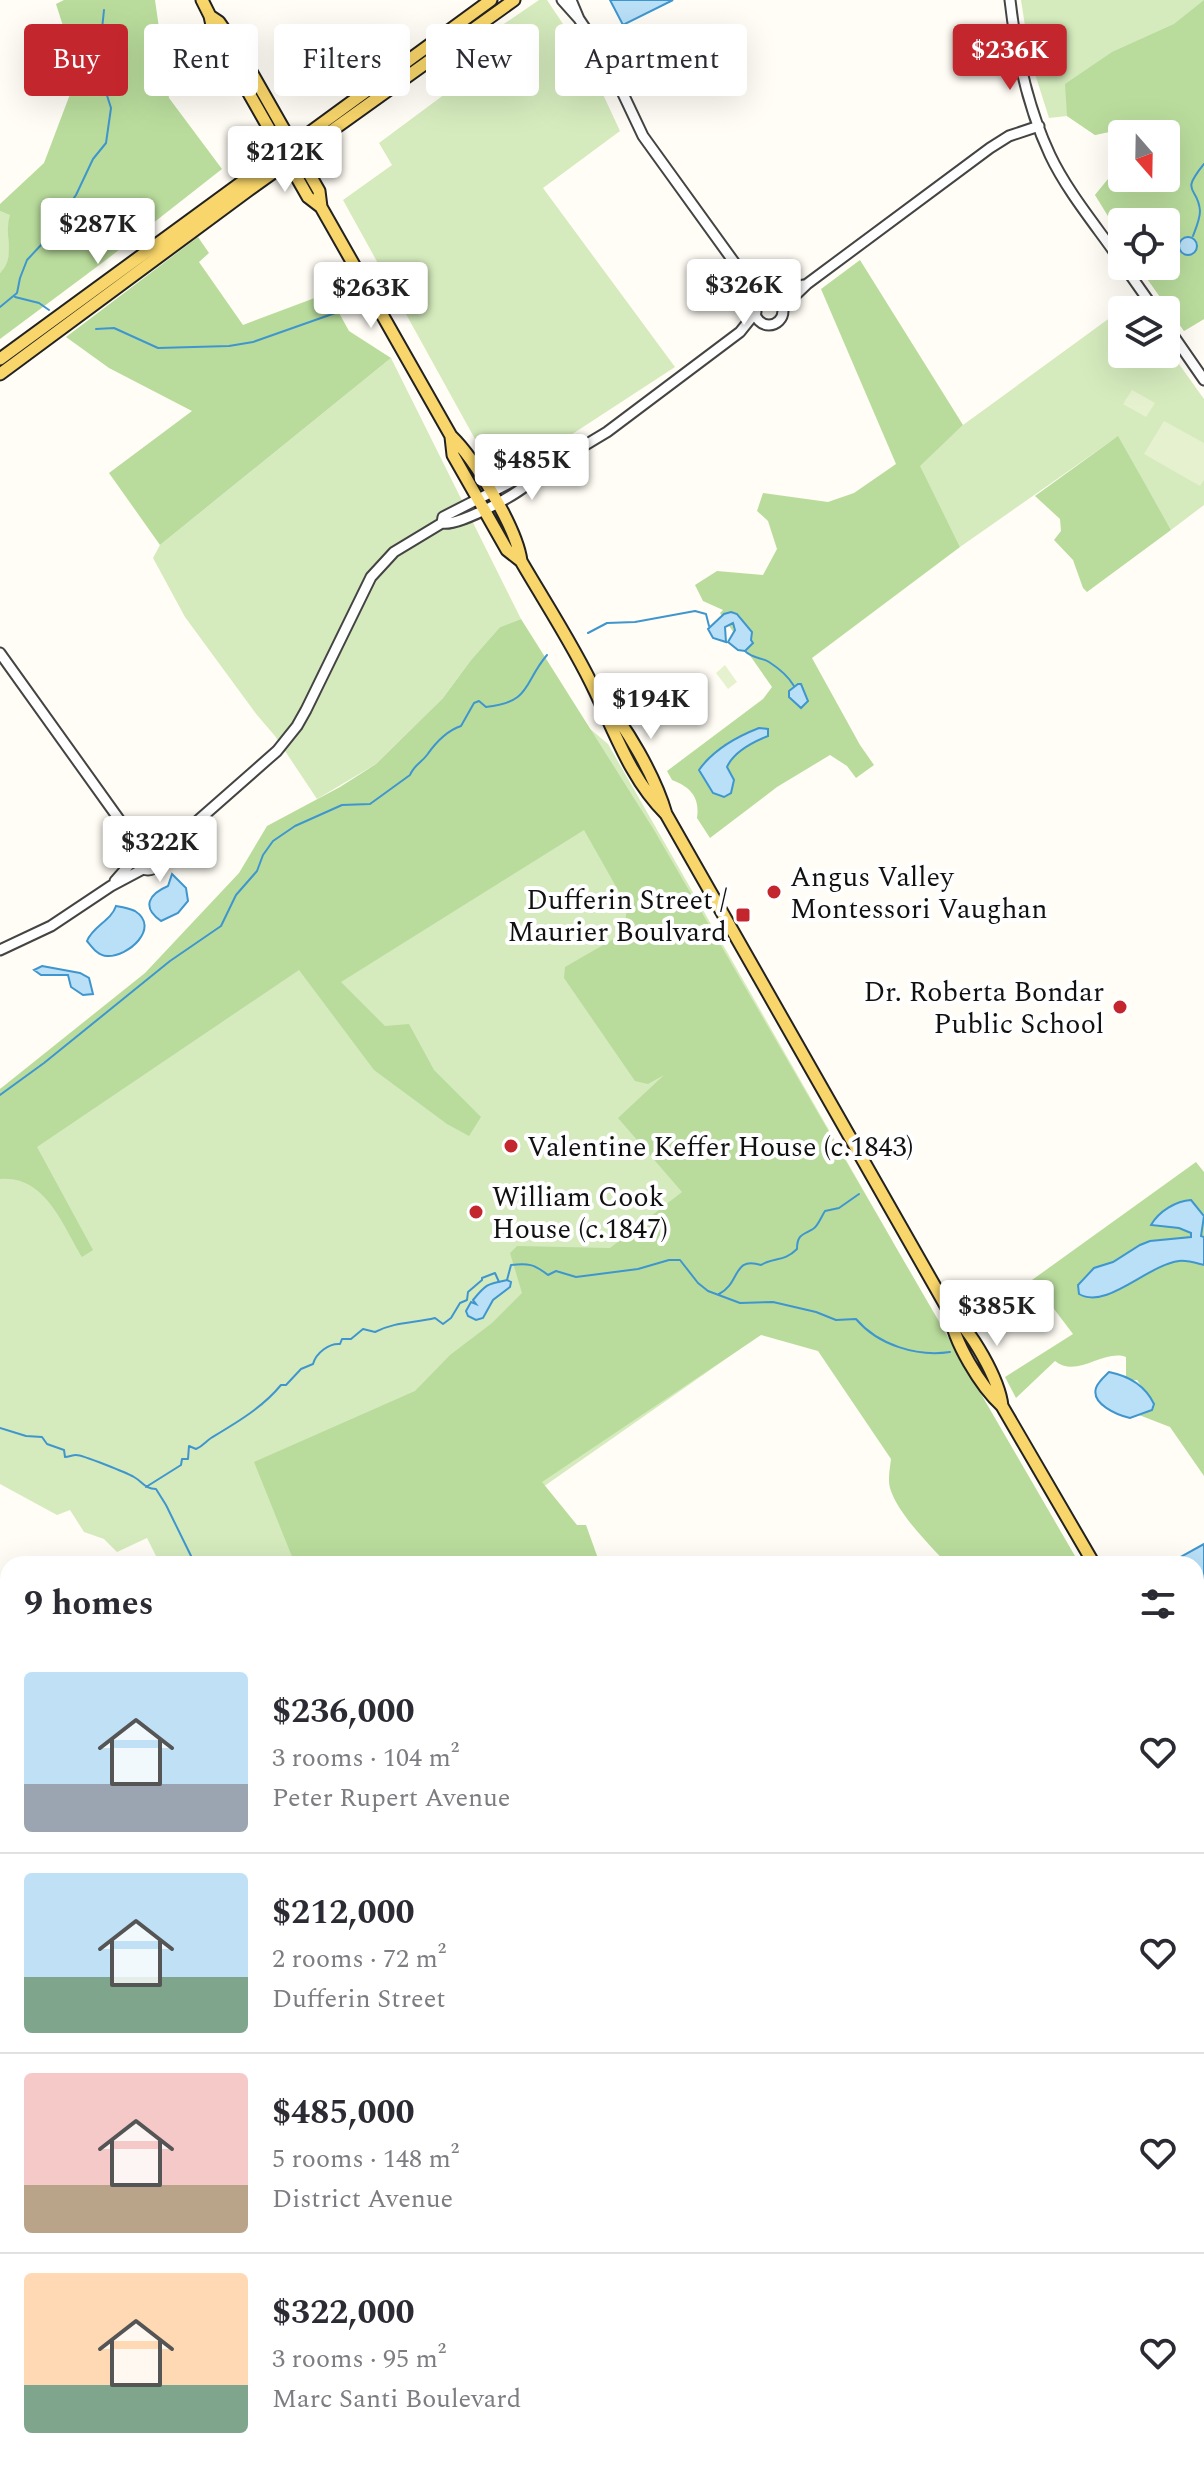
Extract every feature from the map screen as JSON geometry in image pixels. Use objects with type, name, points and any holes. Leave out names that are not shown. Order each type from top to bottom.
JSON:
[{"type":"main road","points":[[202,0],[210,16],[219,22],[241,54],[290,155],[319,191],[321,207],[451,436],[465,450],[490,492],[486,504]]},
{"type":"main road","points":[[0,374],[491,0]]},
{"type":"main road","points":[[0,359],[514,0]]},
{"type":"main road","points":[[451,436],[453,455],[519,545],[521,561],[595,691],[605,717],[650,798],[666,814],[950,1313],[952,1328],[989,1394],[1002,1406],[1089,1556]]},
{"type":"street","points":[[562,0],[608,62],[643,136],[747,280],[783,307]]},
{"type":"street","points":[[571,0],[579,19]]},
{"type":"street","points":[[1010,0],[1015,48],[1039,126],[1059,172],[1108,242]]},
{"type":"street","points":[[490,492],[527,474],[537,474],[607,432],[740,332],[762,322],[771,324],[779,321],[783,307],[807,284],[990,148],[1009,136],[1039,126]]},
{"type":"street","points":[[747,280],[762,322]]},
{"type":"street","points":[[740,332],[756,309],[771,298],[807,284]]},
{"type":"street","points":[[1180,345],[1204,380]]},
{"type":"street","points":[[0,950],[63,919],[111,886],[143,869],[154,869],[177,839],[283,744],[306,710],[371,577],[394,552],[442,523],[443,517],[486,504],[534,483],[537,474]]},
{"type":"street","points":[[0,653],[143,852]]},
{"type":"street","points":[[111,886],[143,852],[177,839]]},
{"type":"street","points":[[143,852],[157,852],[159,859]]},
{"type":"street","points":[[143,852],[138,865],[143,869]]},
{"type":"green space","points":[[64,0],[155,0],[158,24],[144,24],[144,96],[169,96],[222,169],[0,339],[0,273],[8,260],[10,215],[0,211],[0,204],[44,163],[69,96],[128,96],[128,24],[62,24],[56,4]]},
{"type":"green space","points":[[539,0],[547,0],[563,24],[555,24],[555,96],[604,96],[620,131],[543,188],[675,367],[508,476],[496,477],[343,200],[392,165],[379,143],[442,96],[539,96],[539,24],[504,24]]},
{"type":"green space","points":[[1021,0],[1204,0],[1204,319],[1184,331],[1180,325],[1180,296],[1161,296],[1150,280],[1180,280],[1180,208],[1108,208],[1095,195],[1108,179],[1108,192],[1180,192],[1180,120],[1108,120],[1108,132],[1095,135],[1067,116],[1049,118],[1030,58]]},
{"type":"green space","points":[[1204,0],[1204,319],[1184,331],[1180,325],[1180,296],[1159,296],[1148,280],[1180,280],[1180,208],[1108,208],[1108,216],[1095,195],[1108,179],[1108,192],[1180,192],[1180,120],[1108,120],[1108,132],[1095,135],[1067,116],[1065,84],[1112,52],[1174,24]]},
{"type":"green space","points":[[0,211],[11,215],[8,259],[0,273]]},
{"type":"green space","points":[[198,237],[209,253],[199,262],[243,325],[328,293],[349,331],[391,358],[160,545],[109,473],[192,411],[109,368],[66,337]]},
{"type":"green space","points":[[860,260],[963,425],[920,466],[960,547],[812,658],[874,765],[856,778],[847,766],[830,755],[777,787],[710,838],[697,818],[693,794],[672,780],[667,771],[763,699],[772,687],[720,613],[723,610],[703,601],[695,585],[717,571],[763,575],[777,549],[768,521],[757,511],[763,493],[828,502],[854,493],[896,464],[821,289]]},
{"type":"green space","points":[[1108,319],[1108,368],[1180,368],[1180,366],[1204,399],[1204,505],[1171,530],[1117,437],[960,547],[919,466],[963,425]]},
{"type":"green space","points":[[391,358],[521,619],[500,627],[443,698],[376,764],[317,799],[275,736],[185,617],[153,558],[160,545]]},
{"type":"green space","points":[[1132,390],[1155,403],[1146,417],[1123,404]]},
{"type":"green space","points":[[1164,421],[1204,443],[1204,480],[1200,486],[1144,454]]},
{"type":"green space","points":[[1118,436],[1171,530],[1087,592],[1073,560],[1054,540],[1061,531],[1060,519],[1035,496]]},
{"type":"green space","points":[[521,619],[654,830],[1075,1556],[940,1556],[895,1500],[890,1487],[891,1459],[818,1351],[761,1335],[542,1482],[577,1525],[586,1525],[597,1556],[292,1556],[254,1462],[415,1391],[450,1355],[492,1323],[522,1293],[510,1253],[517,1246],[610,1248],[682,1192],[618,1118],[664,1075],[648,1084],[635,1081],[564,978],[565,967],[624,933],[627,906],[584,830],[341,982],[385,1026],[409,1024],[434,1070],[481,1117],[469,1136],[447,1124],[374,1070],[299,970],[37,1147],[93,1250],[82,1257],[59,1217],[40,1193],[16,1180],[0,1179],[0,1089],[145,973],[239,873],[267,826],[376,764],[443,698],[500,627]]},
{"type":"green space","points":[[725,665],[737,682],[728,689],[716,673]]},
{"type":"green space","points":[[575,716],[608,744],[893,1242],[444,1556],[156,1556],[147,1538],[117,1552],[104,1539],[84,1532],[70,1510],[57,1515],[0,1484],[0,1089]]},
{"type":"green space","points":[[1196,1162],[1204,1172],[1204,1476],[1170,1427],[1139,1415],[1154,1406],[1137,1380],[1126,1381],[1126,1357],[1108,1357],[1072,1367],[1055,1361],[1016,1398],[1005,1377],[1073,1334],[1032,1280]]},
{"type":"water","points":[[610,0],[673,0],[625,24]]},
{"type":"water","points":[[1185,238],[1191,238],[1196,243],[1196,249],[1191,254],[1185,254],[1180,249],[1180,243]]},
{"type":"water","points":[[724,614],[737,614],[752,632],[753,643],[745,651],[728,642],[735,630],[733,623],[725,627],[726,642],[713,638],[708,629]]},
{"type":"water","points":[[801,684],[808,701],[801,708],[789,697],[789,691]]},
{"type":"water","points":[[759,728],[768,729],[768,736],[739,752],[727,767],[734,780],[731,793],[724,797],[713,793],[699,770],[726,745]]},
{"type":"water","points":[[172,874],[186,888],[188,901],[178,913],[161,921],[151,911],[150,901],[168,886]]},
{"type":"water","points":[[116,906],[135,911],[145,925],[139,940],[132,947],[115,955],[104,956],[87,941]]},
{"type":"water","points":[[42,966],[80,973],[89,978],[93,994],[83,995],[71,987],[68,975],[41,975],[34,970]]},
{"type":"water","points":[[1191,1200],[1204,1216],[1201,1236],[1204,1237],[1204,1265],[1179,1261],[1154,1270],[1115,1292],[1090,1297],[1079,1294],[1078,1285],[1094,1268],[1113,1262],[1150,1241],[1191,1237],[1191,1233],[1179,1228],[1151,1225],[1168,1208]]},
{"type":"water","points":[[507,1280],[511,1282],[510,1287],[493,1300],[483,1318],[476,1320],[468,1316],[466,1311],[471,1302],[476,1304],[473,1300],[484,1288]]},
{"type":"water","points":[[1109,1372],[1130,1379],[1141,1387],[1154,1404],[1152,1410],[1130,1418],[1101,1404],[1095,1394],[1096,1388]]},
{"type":"water","points":[[1204,1544],[1204,1556],[1182,1556]]},
{"type":"waterway","points":[[0,307],[17,293],[27,260],[76,195],[93,159],[106,143],[111,108],[98,67],[104,10]]},
{"type":"waterway","points":[[1193,236],[1200,211],[1191,186],[1204,164]]},
{"type":"waterway","points":[[15,297],[39,303],[49,310]]},
{"type":"waterway","points":[[96,329],[114,328],[158,348],[229,346],[253,342],[338,312]]},
{"type":"waterway","points":[[588,633],[607,623],[635,622],[695,611],[706,614],[709,626]]},
{"type":"waterway","points":[[745,651],[766,660],[794,686]]},
{"type":"waterway","points":[[0,1095],[170,961],[221,926],[236,895],[257,871],[273,841],[295,826],[342,805],[370,804],[410,775],[442,738],[461,726],[474,703],[479,701],[486,707],[512,701],[519,696],[547,655]]},
{"type":"waterway","points":[[719,1294],[731,1284],[745,1264],[761,1265],[784,1258],[797,1249],[799,1238],[815,1228],[825,1211],[839,1208],[859,1194]]},
{"type":"waterway","points":[[507,1280],[511,1265],[531,1265],[548,1275],[556,1271],[576,1277],[680,1260],[708,1291],[740,1303],[773,1302],[836,1320],[856,1319],[875,1336],[899,1347],[924,1353],[950,1352]]},
{"type":"waterway","points":[[146,1487],[181,1465],[182,1459],[188,1459],[189,1446],[198,1448],[248,1414],[281,1385],[286,1385],[301,1369],[313,1364],[327,1347],[340,1344],[342,1339],[351,1339],[363,1329],[375,1332],[397,1324],[435,1318],[443,1324],[451,1318],[460,1303],[467,1300],[468,1292],[482,1278],[495,1273],[499,1282]]},
{"type":"waterway","points":[[0,1428],[42,1437],[47,1444],[64,1450],[65,1457],[76,1455],[87,1458],[156,1489],[191,1556]]},
{"type":"place","name":"Angus Valley Montessori Vaughan","points":[[774,892]]},
{"type":"place","name":"Dufferin Street / Maurier Boulvard","points":[[743,915]]},
{"type":"place","name":"Dr. Roberta Bondar Public School","points":[[1120,1007]]},
{"type":"place","name":"Valentine Keffer House (c.1843)","points":[[511,1146]]},
{"type":"place","name":"William Cook House (c.1847)","points":[[476,1212]]}]
